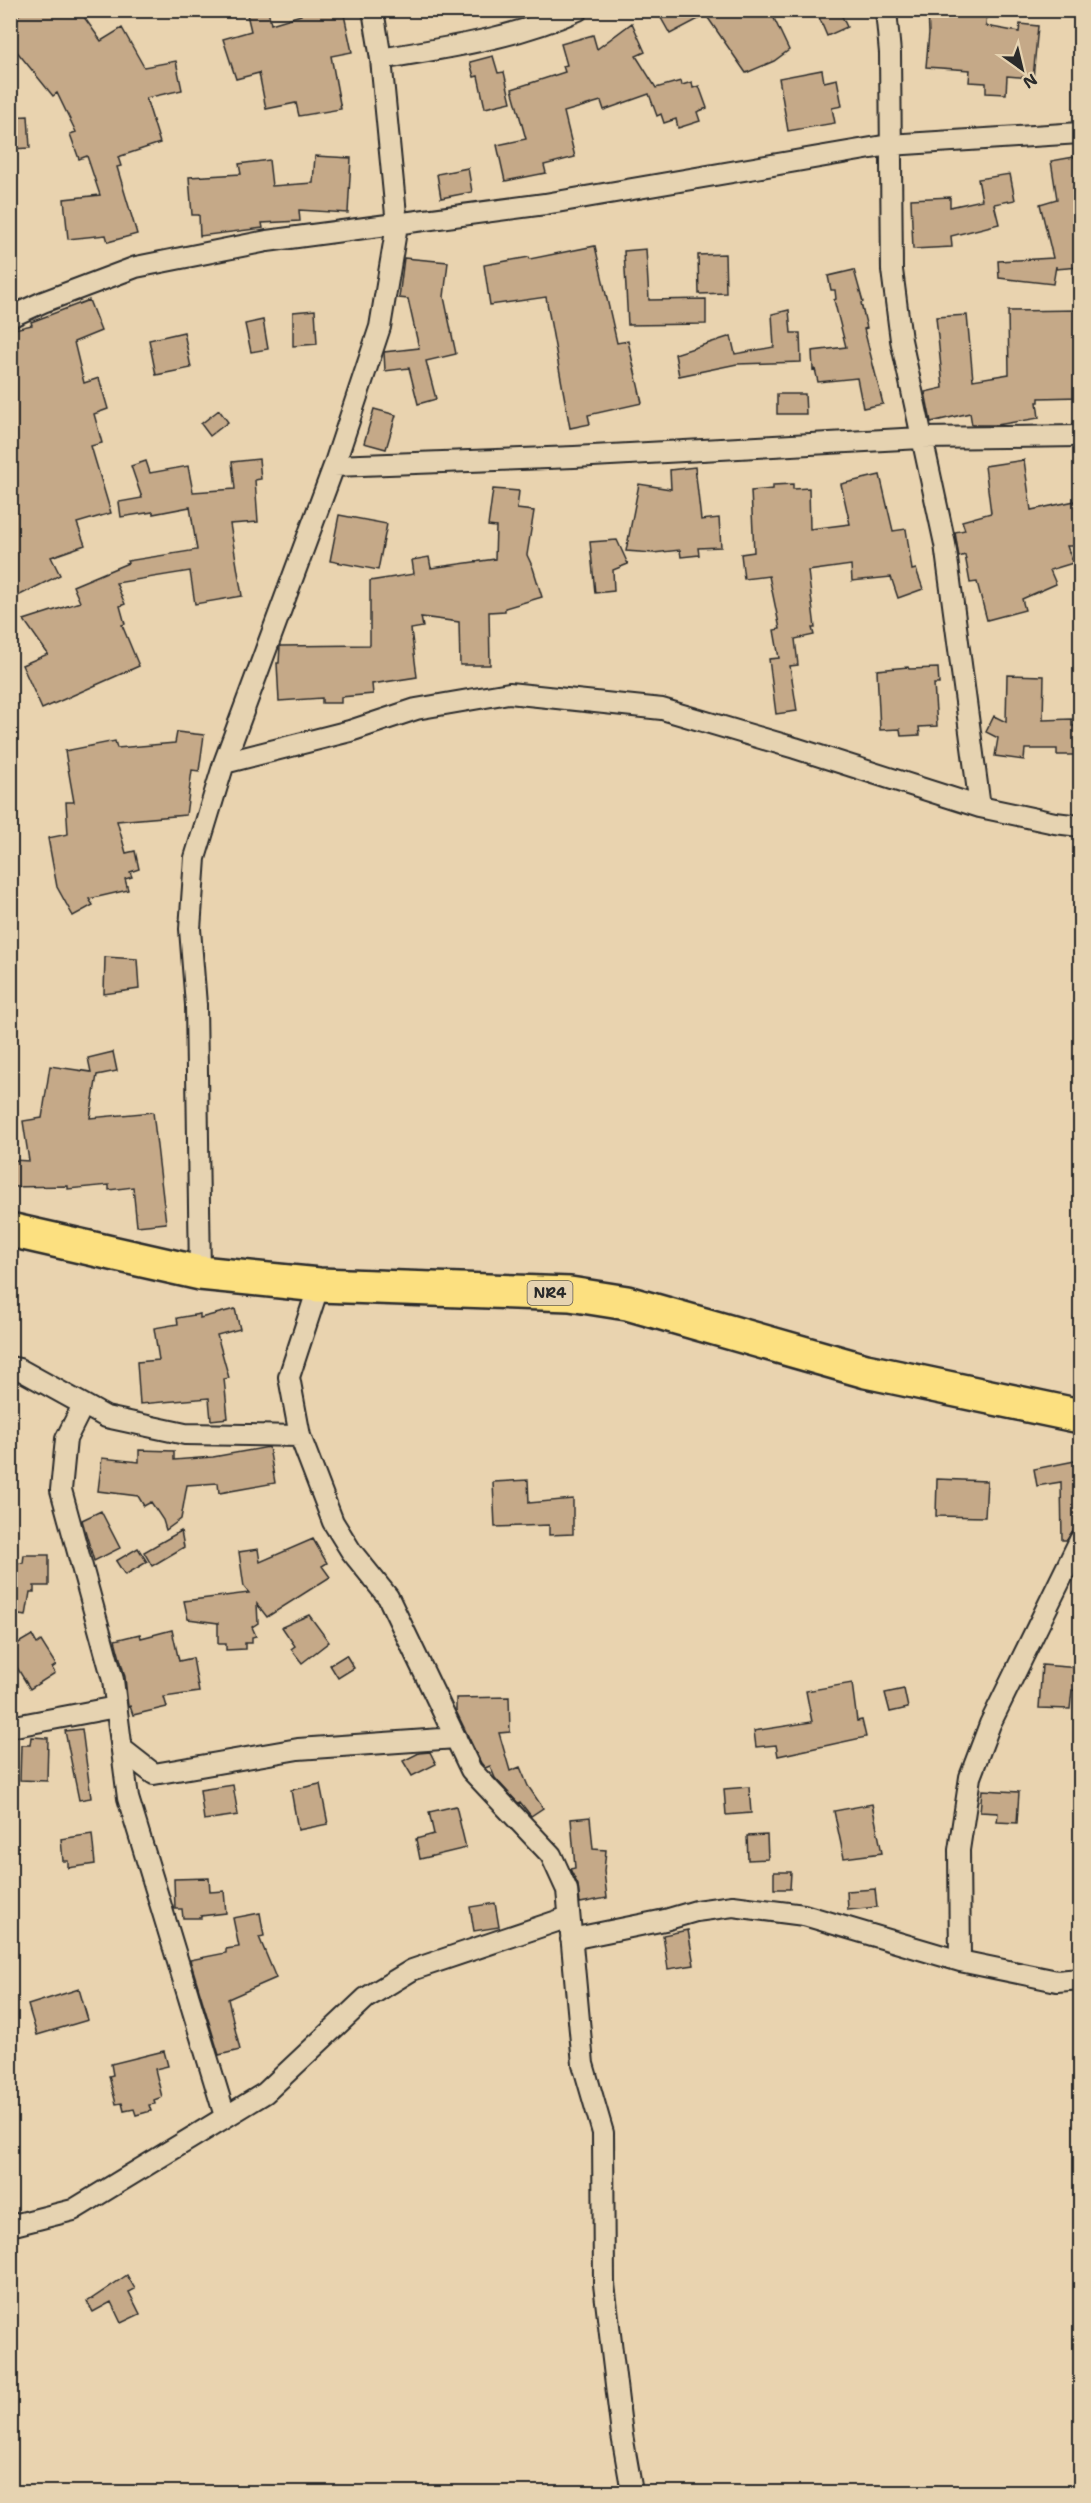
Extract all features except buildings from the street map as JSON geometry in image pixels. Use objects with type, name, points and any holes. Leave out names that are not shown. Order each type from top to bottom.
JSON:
[{"type":"highway","name":"NR4","points":[[10,1230],[200,1273],[319,1285],[570,1294],[627,1303],[866,1371],[1080,1416]]},
{"type":"street","points":[[200,1273],[196,1005],[190,929],[195,858],[224,762],[334,466],[380,327],[397,225],[381,59],[373,10]]},
{"type":"street","points":[[381,59],[512,35],[544,25],[578,10]]},
{"type":"street","points":[[886,10],[890,53],[889,145],[892,270],[901,340],[945,544],[980,807]]},
{"type":"street","points":[[10,317],[136,267],[267,241],[545,204],[889,145],[1080,133]]},
{"type":"street","points":[[334,466],[574,457],[921,438],[1080,436]]},
{"type":"street","points":[[224,762],[350,731],[416,709],[509,693],[662,709],[795,748],[980,807],[1080,826]]},
{"type":"street","points":[[319,1285],[289,1377],[300,1436],[333,1522],[351,1551],[388,1597],[471,1770],[551,1855],[567,1890],[583,2064],[603,2133],[604,2284],[622,2435],[632,2493]]},
{"type":"street","points":[[10,1367],[19,1369],[106,1417],[185,1434],[300,1436]]},
{"type":"street","points":[[82,1405],[66,1438],[61,1490],[113,1680],[128,1798],[225,2116]]},
{"type":"street","points":[[960,1961],[960,1850],[970,1777],[990,1724],[1080,1540]]},
{"type":"street","points":[[10,1727],[116,1707]]},
{"type":"street","points":[[122,1749],[154,1774],[298,1749],[456,1738]]},
{"type":"street","points":[[571,1939],[665,1920],[696,1911],[733,1906],[804,1915],[960,1961],[1057,1981],[1080,1979]]},
{"type":"street","points":[[10,2226],[73,2210],[265,2093],[366,1998],[412,1970],[569,1917]]}]
